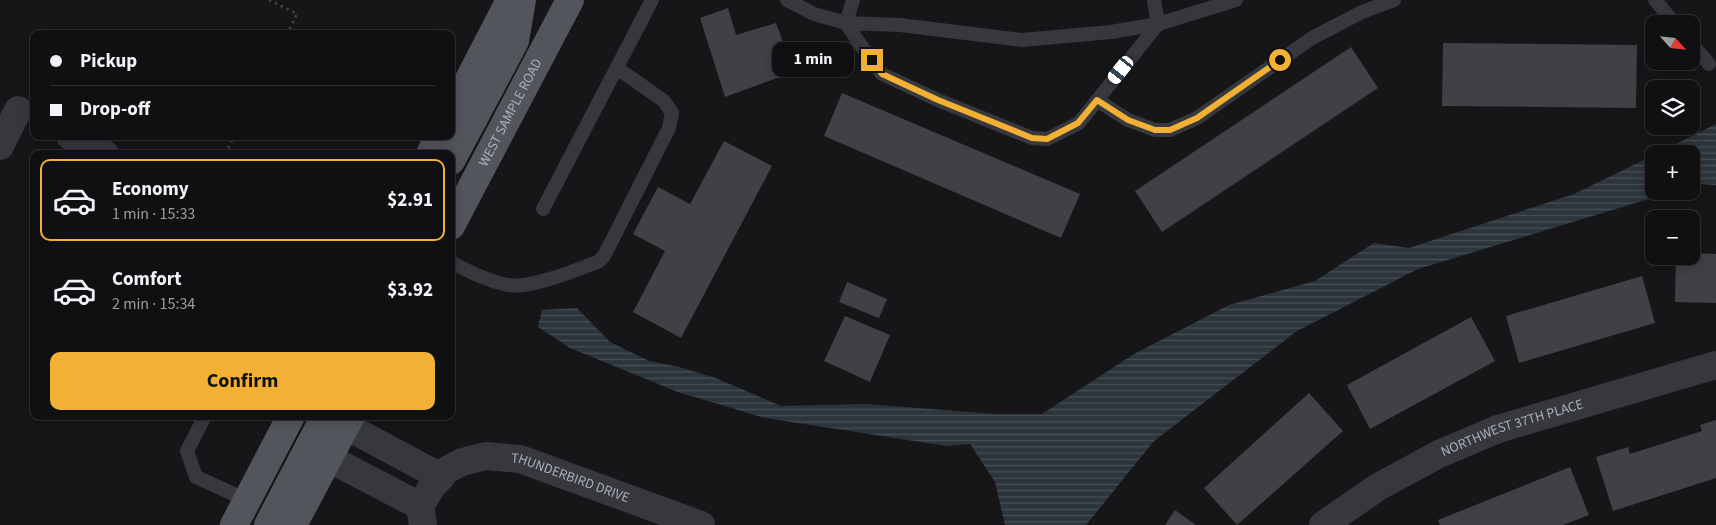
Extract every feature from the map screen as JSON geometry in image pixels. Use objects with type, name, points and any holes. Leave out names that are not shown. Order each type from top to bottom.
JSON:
[{"type":"main road","points":[[455,106],[510,0]]},
{"type":"main road","points":[[455,152],[515,40],[522,0]]},
{"type":"main road","name":"WEST SAMPLE ROAD","points":[[455,218],[570,0]]},
{"type":"main road","points":[[234,525],[289,420]]},
{"type":"main road","points":[[293,525],[328,458],[341,420]]},
{"type":"main road","points":[[268,525],[341,420]]},
{"type":"street","points":[[0,146],[17,110]]},
{"type":"street","points":[[78,140],[97,150]]},
{"type":"street","name":"NORTHWEST 37TH PLACE","points":[[1323,525],[1378,487],[1439,454],[1498,429],[1716,365]]},
{"type":"street","points":[[341,420],[440,477]]},
{"type":"street","name":"THUNDERBIRD DRIVE","points":[[328,458],[422,516],[433,484],[446,471],[462,462],[486,456],[520,459],[701,525]]},
{"type":"lane","points":[[543,209],[652,0]]},
{"type":"lane","points":[[787,0],[814,14],[846,23],[900,25],[1022,40],[1111,32],[1158,24],[1236,0]]},
{"type":"lane","points":[[846,23],[853,0]]},
{"type":"lane","points":[[846,23],[882,74],[938,100],[1032,138],[1047,139],[1078,123],[1158,24],[1154,0]]},
{"type":"lane","points":[[1097,100],[1128,120],[1155,130],[1170,130],[1197,118],[1312,38],[1362,12],[1394,0]]},
{"type":"lane","points":[[1655,0],[1668,15]]},
{"type":"lane","points":[[1700,54],[1709,64]]},
{"type":"lane","points":[[455,264],[484,279],[510,286],[529,284],[546,279],[598,262],[604,256],[669,128],[672,113],[664,101],[617,68]]},
{"type":"lane","points":[[203,420],[187,450],[196,477],[247,500]]},
{"type":"path","points":[[269,0],[297,14],[289,30]]},
{"type":"shaded area","points":[[1716,124],[1716,185],[1700,184],[1700,145],[1674,145],[1694,135],[1700,135],[1700,132]]},
{"type":"shaded area","points":[[1645,159],[1645,200],[1418,269],[1297,331],[1154,441],[1086,525],[1005,525],[995,482],[970,444],[947,446],[765,418],[678,392],[570,348],[538,327],[542,310],[577,308],[610,342],[649,361],[679,367],[716,378],[781,406],[866,404],[995,414],[1042,414],[1134,354],[1229,305],[1315,281],[1374,243],[1409,248],[1574,194]]},
{"type":"building","points":[[728,8],[736,35],[776,23],[794,72],[725,97],[700,18]]},
{"type":"building","points":[[1443,43],[1637,45],[1636,108],[1442,106]]},
{"type":"building","points":[[1351,47],[1378,88],[1162,232],[1135,191]]},
{"type":"building","points":[[842,93],[1080,194],[1061,238],[824,136]]},
{"type":"building","points":[[724,141],[772,166],[681,338],[633,312],[665,251],[633,234],[658,187],[690,204]]},
{"type":"building","points":[[1700,253],[1716,254],[1716,303],[1675,302],[1676,265],[1700,265]]},
{"type":"building","points":[[1642,276],[1655,323],[1519,363],[1506,316]]},
{"type":"building","points":[[847,282],[887,299],[879,318],[839,302]]},
{"type":"building","points":[[845,316],[890,335],[870,382],[824,361]]},
{"type":"building","points":[[1471,317],[1495,361],[1370,429],[1347,385]]},
{"type":"building","points":[[1309,393],[1343,431],[1237,525],[1204,488]]},
{"type":"building","points":[[1716,420],[1716,478],[1613,511],[1596,457],[1628,447],[1630,454],[1702,431],[1700,425]]},
{"type":"building","points":[[1570,467],[1589,515],[1563,525],[1440,525],[1438,520]]},
{"type":"building","points":[[1175,510],[1196,525],[1165,525]]},
{"type":"route","points":[[872,60],[882,74],[938,100],[1032,138],[1047,139],[1078,123],[1097,100],[1128,120],[1155,130],[1170,130],[1197,118],[1280,60]]}]
